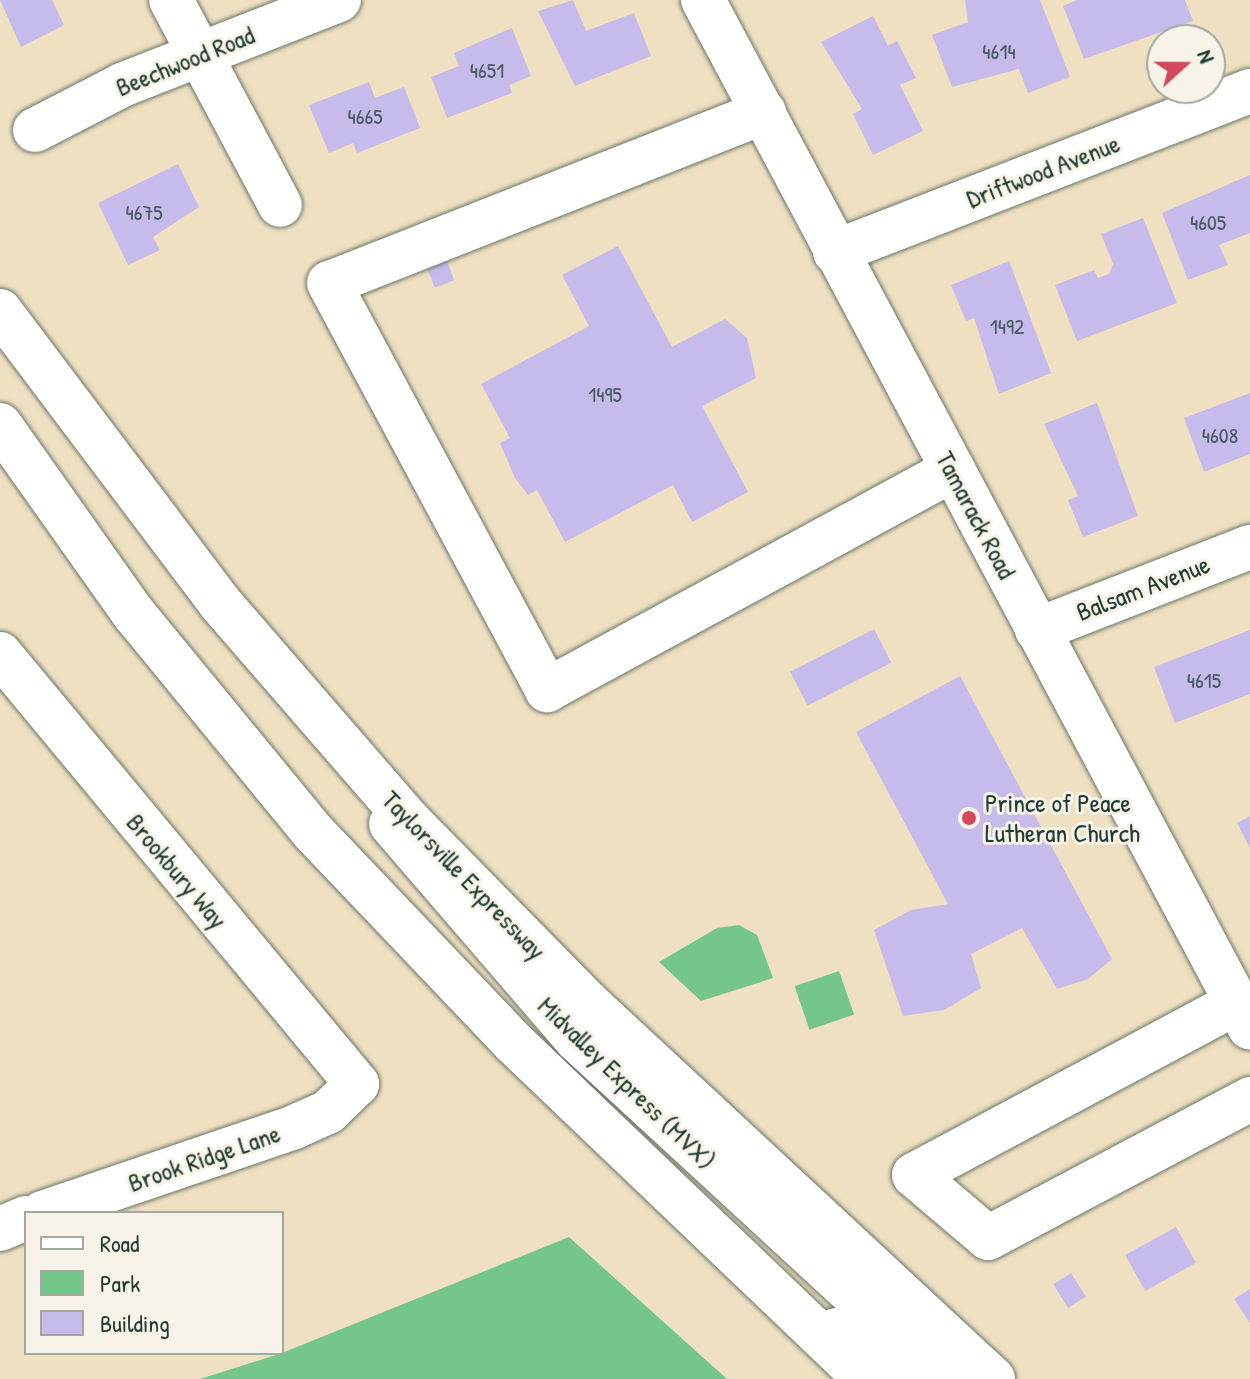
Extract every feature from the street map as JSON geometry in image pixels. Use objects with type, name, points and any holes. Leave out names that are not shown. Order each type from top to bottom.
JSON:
[{"type":"street","points":[[171,0],[280,205]]},
{"type":"street","name":"Beechwood Road","points":[[35,130],[201,53],[339,0]]},
{"type":"street","name":"Tamarack Road","points":[[703,0],[1243,1016]]},
{"type":"street","name":"Driftwood Avenue","points":[[835,252],[1250,91]]},
{"type":"street","points":[[764,112],[329,283],[547,690],[953,470]]},
{"type":"street","name":"Taylorsville Expressway","points":[[0,311],[128,487],[316,716],[587,1002],[993,1379]]},
{"type":"street","points":[[0,425],[134,614],[314,833],[513,1042],[866,1379]]},
{"type":"street","name":"Balsam Avenue","points":[[1037,630],[1250,547]]},
{"type":"street","name":"Brookbury Way","points":[[0,654],[357,1084]]},
{"type":"street","name":"Midvalley Express (MVX)","points":[[316,716],[424,867],[529,990],[945,1379]]},
{"type":"street","points":[[1243,1016],[914,1175],[988,1238],[1250,1099]]},
{"type":"street","name":"Brook Ridge Lane","points":[[48,1211],[295,1127],[328,1112],[357,1084]]},
{"type":"street","points":[[0,1229],[24,1219]]},
{"type":"street","points":[[749,1269],[899,1379]]},
{"type":"green space","points":[[739,925],[757,935],[773,978],[701,1001],[659,962],[717,928]]},
{"type":"green space","points":[[839,971],[854,1014],[810,1030],[795,986]]},
{"type":"green space","points":[[569,1237],[727,1379],[200,1379],[284,1355],[284,1352]]},
{"type":"building","points":[[0,0],[52,0],[64,25],[21,47]]},
{"type":"building","points":[[573,0],[586,31],[634,13],[651,56],[575,86],[538,11]]},
{"type":"building","points":[[965,0],[1040,0],[1070,77],[1028,93],[1019,69],[952,87],[932,35],[968,22]]},
{"type":"building","points":[[1077,0],[1185,0],[1193,21],[1184,24],[1146,24],[1146,37],[1084,59],[1063,6]]},
{"type":"building","points":[[873,16],[888,46],[897,41],[916,78],[900,85],[923,131],[873,155],[853,114],[862,109],[821,42]]},
{"type":"building","points":[[512,28],[531,76],[509,85],[512,93],[447,118],[431,77],[459,66],[454,53]]},
{"type":"building","points":[[369,82],[375,98],[404,87],[420,128],[357,153],[353,143],[329,153],[309,105]]},
{"type":"building","points":[[178,164],[199,207],[153,237],[160,250],[128,265],[98,203]]},
{"type":"building","points":[[1250,175],[1250,233],[1219,245],[1228,265],[1188,280],[1162,213]]},
{"type":"building","points":[[1143,218],[1177,303],[1077,341],[1055,285],[1094,270],[1098,278],[1109,274],[1113,264],[1101,234]]},
{"type":"building","points":[[618,246],[672,347],[725,319],[747,338],[756,378],[702,406],[748,492],[692,522],[673,485],[565,542],[537,490],[528,495],[515,478],[500,443],[510,438],[481,384],[589,326],[562,275]]},
{"type":"building","points":[[445,256],[454,280],[435,288],[425,264]]},
{"type":"building","points":[[1009,261],[1051,373],[999,394],[974,318],[966,321],[951,285]]},
{"type":"building","points":[[1250,393],[1250,454],[1204,472],[1184,418]]},
{"type":"building","points":[[1097,403],[1138,516],[1083,537],[1068,500],[1078,496],[1044,424]]},
{"type":"building","points":[[874,629],[891,663],[807,706],[790,672]]},
{"type":"building","points":[[1250,630],[1250,694],[1175,723],[1154,667]]},
{"type":"building","name":"Prince of Peace Lutheran Church","points":[[960,676],[1112,959],[1088,979],[1057,989],[1022,928],[971,954],[981,988],[944,1010],[903,1016],[874,930],[911,910],[948,904],[856,732]]},
{"type":"building","points":[[1250,816],[1250,848],[1237,823]]},
{"type":"building","points":[[1176,1227],[1196,1263],[1145,1291],[1125,1255]]},
{"type":"building","points":[[1071,1273],[1086,1297],[1068,1308],[1053,1284]]},
{"type":"building","points":[[1250,1289],[1250,1323],[1234,1299]]},
{"type":"place","name":"Prince of Peace Lutheran Church","points":[[969,818]]}]
